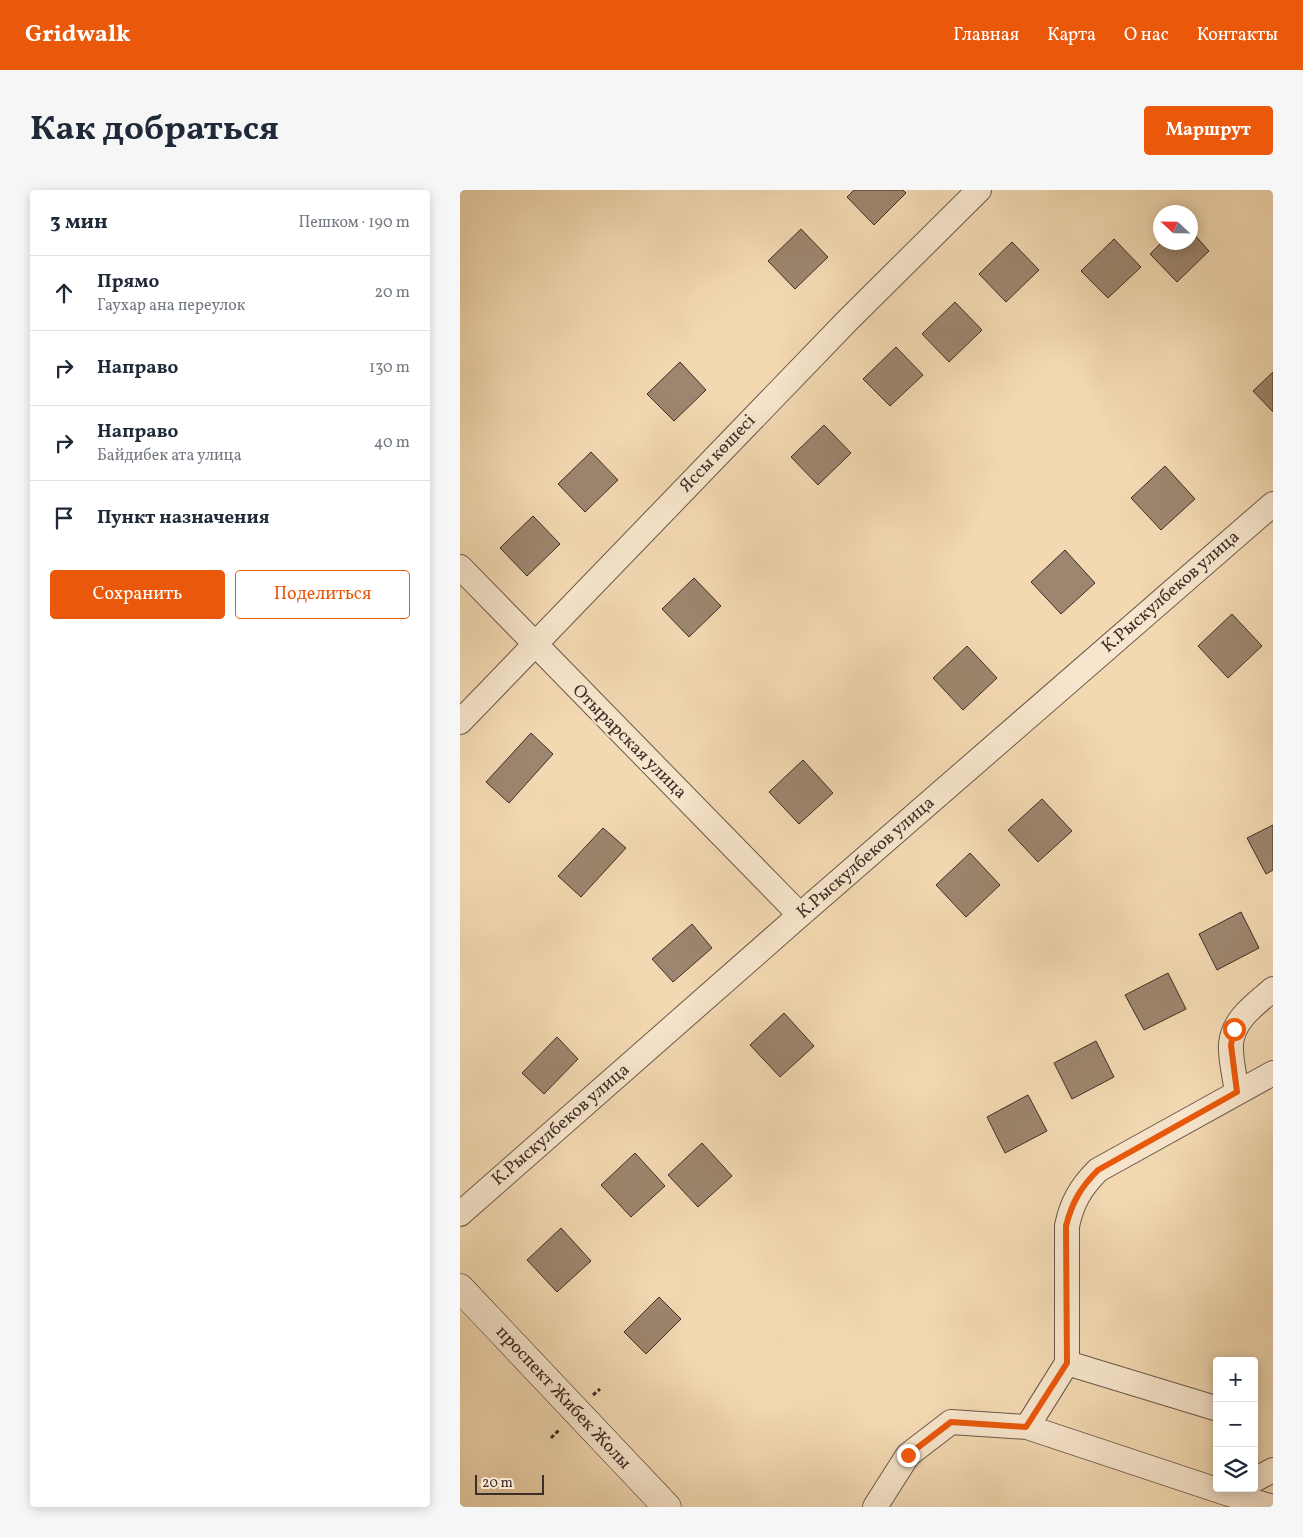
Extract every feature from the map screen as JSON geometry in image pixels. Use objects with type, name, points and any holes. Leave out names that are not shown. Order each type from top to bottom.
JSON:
[{"type":"main road","name":"проспект Жибек Жолы","points":[[460,1288],[667,1507]]},
{"type":"street","name":"Яссы көшесі","points":[[460,722],[848,320],[980,190]]},
{"type":"street","name":"К.Рыскулбеков улица","points":[[460,1214],[800,915],[1273,504]]},
{"type":"street","name":"Отырарская улица","points":[[460,568],[800,915]]},
{"type":"street","points":[[1237,1092],[1231,1045],[1234,1029],[1244,1014],[1273,989]]},
{"type":"street","points":[[1026,1427],[1067,1363],[1066,1226],[1071,1209],[1084,1184],[1098,1170],[1273,1073]]},
{"type":"street","points":[[1067,1363],[1213,1408]]},
{"type":"street","points":[[875,1507],[908,1455],[951,1422],[1026,1427],[1213,1484]]},
{"type":"street","points":[[1258,1478],[1273,1470]]},
{"type":"street","points":[[1237,1492],[1273,1507]]},
{"type":"building","points":[[854,190],[903,190],[906,193],[874,225],[847,197]]},
{"type":"building","points":[[801,229],[828,257],[795,289],[768,261]]},
{"type":"building","points":[[1114,239],[1141,267],[1108,298],[1081,271]]},
{"type":"building","points":[[1198,239],[1209,251],[1177,282],[1150,254],[1154,250],[1198,250]]},
{"type":"building","points":[[1012,242],[1039,270],[1006,302],[979,274]]},
{"type":"building","points":[[955,302],[982,330],[949,362],[922,334]]},
{"type":"building","points":[[896,347],[923,375],[890,406],[863,379]]},
{"type":"building","points":[[680,362],[706,390],[674,421],[647,394]]},
{"type":"building","points":[[1273,372],[1273,412],[1253,391]]},
{"type":"building","points":[[824,425],[851,453],[818,485],[791,457]]},
{"type":"building","points":[[591,452],[618,480],[585,512],[558,484]]},
{"type":"building","points":[[1165,466],[1195,499],[1161,530],[1131,498]]},
{"type":"building","points":[[533,516],[560,544],[527,576],[500,548]]},
{"type":"building","points":[[1065,550],[1095,583],[1061,614],[1031,582]]},
{"type":"building","points":[[694,578],[721,606],[689,637],[662,609]]},
{"type":"building","points":[[1232,614],[1262,646],[1228,678],[1198,646]]},
{"type":"building","points":[[967,646],[997,678],[963,710],[933,678]]},
{"type":"building","points":[[531,733],[553,754],[509,803],[486,782]]},
{"type":"building","points":[[803,760],[833,793],[799,824],[769,792]]},
{"type":"building","points":[[1042,799],[1072,831],[1038,862],[1008,830]]},
{"type":"building","points":[[1273,825],[1273,870],[1266,874],[1247,838]]},
{"type":"building","points":[[603,828],[626,848],[581,897],[558,876]]},
{"type":"building","points":[[970,853],[1000,885],[966,917],[936,885]]},
{"type":"building","points":[[1241,912],[1259,948],[1217,970],[1199,934]]},
{"type":"building","points":[[692,924],[712,948],[673,982],[652,959]]},
{"type":"building","points":[[1168,973],[1186,1009],[1144,1030],[1125,995]]},
{"type":"building","points":[[784,1013],[814,1046],[780,1077],[750,1045]]},
{"type":"building","points":[[557,1037],[578,1059],[544,1094],[522,1073]]},
{"type":"building","points":[[1096,1041],[1114,1077],[1072,1099],[1054,1063]]},
{"type":"building","points":[[1028,1095],[1047,1131],[1005,1153],[987,1117]]},
{"type":"building","points":[[702,1143],[732,1176],[698,1207],[668,1175]]},
{"type":"building","points":[[635,1153],[665,1186],[631,1217],[601,1185]]},
{"type":"building","points":[[561,1228],[591,1261],[557,1292],[527,1260]]},
{"type":"building","points":[[659,1297],[681,1319],[646,1354],[624,1332]]},
{"type":"route","points":[[908,1455],[951,1422],[1026,1427],[1067,1363],[1066,1226],[1071,1209],[1084,1184],[1098,1170],[1237,1092],[1231,1045],[1234,1029]]}]
